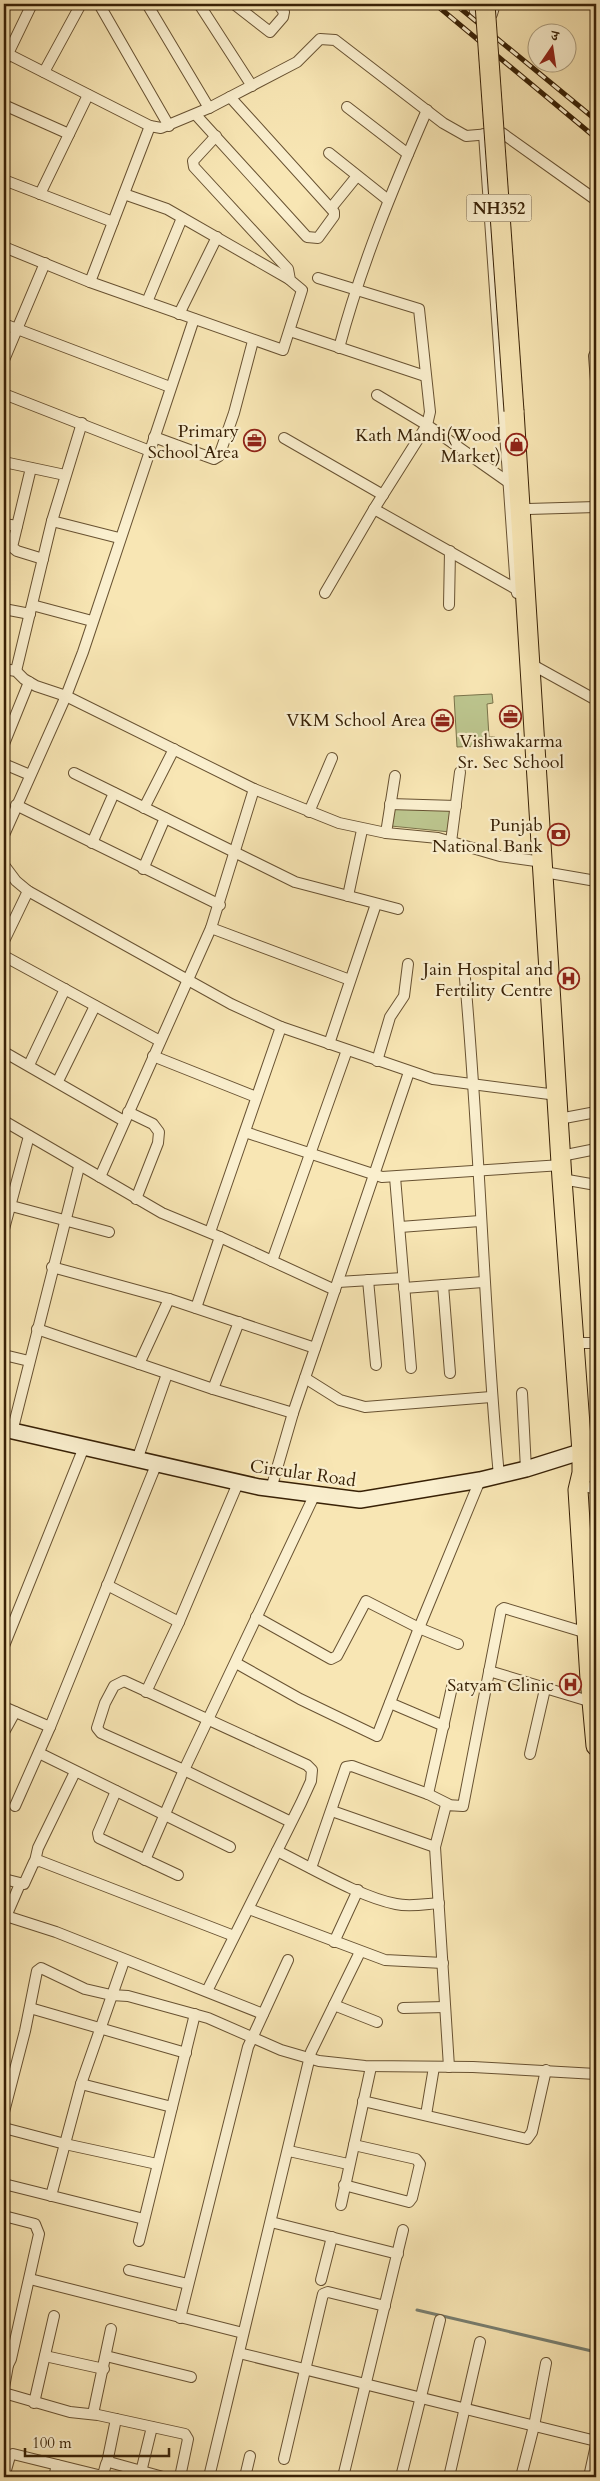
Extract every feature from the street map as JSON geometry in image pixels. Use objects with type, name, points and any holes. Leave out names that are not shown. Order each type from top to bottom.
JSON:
[{"type":"highway","name":"NH352","points":[[485,4],[531,664],[561,1167],[574,1343],[589,1449],[589,1483],[595,1550],[596,1595]]},
{"type":"highway","name":"NH352","points":[[589,1483],[578,1490],[596,1746]]},
{"type":"main road","name":"Circular Road","points":[[8,1431],[238,1483],[342,1499],[371,1499],[480,1480],[526,1469],[589,1449]]},
{"type":"street","points":[[32,4],[6,58],[44,72],[150,126],[161,128],[169,126],[230,98],[297,62],[316,42],[324,38],[341,43],[427,110],[466,136],[502,133],[596,200]]},
{"type":"street","points":[[44,72],[81,6],[95,4]]},
{"type":"street","points":[[99,4],[169,126]]},
{"type":"street","points":[[147,4],[209,108]]},
{"type":"street","points":[[199,4],[252,86]]},
{"type":"street","points":[[234,4],[270,32],[283,17],[284,12],[278,4]]},
{"type":"street","points":[[474,4],[476,12],[480,14],[492,14],[495,4]]},
{"type":"street","points":[[40,194],[88,95]]},
{"type":"street","points":[[196,115],[307,236],[312,239],[319,237],[334,215],[331,208],[230,98]]},
{"type":"street","points":[[4,105],[69,134]]},
{"type":"street","points":[[347,108],[408,154]]},
{"type":"street","points":[[339,348],[354,290],[388,200],[427,110]]},
{"type":"street","points":[[90,282],[150,126]]},
{"type":"street","points":[[502,133],[534,590],[529,634]]},
{"type":"street","points":[[484,134],[516,589],[529,634]]},
{"type":"street","points":[[216,136],[193,161],[194,168],[288,269],[290,278]]},
{"type":"street","points":[[329,153],[388,200]]},
{"type":"street","points":[[331,208],[357,176]]},
{"type":"street","points":[[4,180],[114,222]]},
{"type":"street","points":[[4,247],[90,282],[253,341],[284,350],[302,291],[290,278],[161,206],[124,194]]},
{"type":"street","points":[[147,302],[182,218]]},
{"type":"street","points":[[179,314],[217,237]]},
{"type":"street","points":[[4,360],[44,263]]},
{"type":"street","points":[[318,278],[419,309],[430,412],[427,425],[374,509],[326,593]]},
{"type":"street","points":[[4,835],[66,696],[194,319]]},
{"type":"street","points":[[4,324],[170,387]]},
{"type":"street","points":[[290,331],[425,376]]},
{"type":"street","points":[[154,437],[214,459],[218,458],[234,413],[253,341]]},
{"type":"street","points":[[596,352],[594,356],[596,381]]},
{"type":"street","points":[[4,394],[150,451]]},
{"type":"street","points":[[377,396],[427,425],[508,482]]},
{"type":"street","points":[[16,671],[52,521],[82,423]]},
{"type":"street","points":[[284,438],[383,495]]},
{"type":"street","points":[[4,462],[65,476]]},
{"type":"street","points":[[31,468],[12,543],[14,549],[43,559]]},
{"type":"street","points":[[528,509],[596,507]]},
{"type":"street","points":[[374,509],[516,589]]},
{"type":"street","points":[[52,521],[119,538]]},
{"type":"street","points":[[4,524],[17,526]]},
{"type":"street","points":[[449,605],[450,551]]},
{"type":"street","points":[[4,609],[31,610],[92,621]]},
{"type":"street","points":[[531,664],[596,700]]},
{"type":"street","points":[[4,669],[16,671],[29,682],[66,696],[254,789],[310,812],[362,830],[438,838],[596,881]]},
{"type":"street","points":[[4,744],[29,682]]},
{"type":"street","points":[[144,808],[174,748]]},
{"type":"street","points":[[310,812],[332,758]]},
{"type":"street","points":[[4,764],[30,775]]},
{"type":"street","points":[[451,842],[460,772]]},
{"type":"street","points":[[74,773],[294,882],[398,909]]},
{"type":"street","points":[[386,834],[395,776]]},
{"type":"street","points":[[100,1177],[211,928],[220,905],[254,789]]},
{"type":"street","points":[[92,843],[114,792]]},
{"type":"street","points":[[390,804],[456,806]]},
{"type":"street","points":[[16,806],[220,905]]},
{"type":"street","points":[[143,869],[165,818]]},
{"type":"street","points":[[348,896],[362,830]]},
{"type":"street","points":[[4,865],[16,881],[28,891],[231,1004],[281,1027],[434,1079],[557,1095]]},
{"type":"street","points":[[4,941],[28,891]]},
{"type":"street","points":[[329,1044],[376,904]]},
{"type":"street","points":[[211,928],[350,980]]},
{"type":"street","points":[[4,956],[160,1041]]},
{"type":"street","points":[[377,1061],[390,1017],[404,996],[408,964]]},
{"type":"street","points":[[464,968],[473,1085],[491,1397],[499,1476]]},
{"type":"street","points":[[29,1065],[65,990]]},
{"type":"street","points":[[58,1081],[95,1006]]},
{"type":"street","points":[[210,1232],[281,1027]]},
{"type":"street","points":[[272,1261],[347,1050]]},
{"type":"street","points":[[4,1052],[126,1116],[152,1124],[159,1132],[158,1143],[136,1199]]},
{"type":"street","points":[[153,1056],[256,1097]]},
{"type":"street","points":[[271,1489],[293,1413],[409,1072]]},
{"type":"street","points":[[559,1119],[595,1111]]},
{"type":"street","points":[[4,1121],[162,1213],[210,1232],[272,1261],[337,1286],[368,1280],[443,1286],[484,1282]]},
{"type":"street","points":[[245,1132],[374,1176],[395,1177],[477,1170],[561,1167],[596,1149]]},
{"type":"street","points":[[4,1230],[7,1205],[29,1136]]},
{"type":"street","points":[[8,1431],[29,1361],[79,1166]]},
{"type":"street","points":[[561,1167],[596,1185]]},
{"type":"street","points":[[395,1177],[411,1368]]},
{"type":"street","points":[[7,1205],[109,1232]]},
{"type":"street","points":[[400,1227],[480,1221]]},
{"type":"street","points":[[196,1308],[220,1237]]},
{"type":"street","points":[[52,1266],[169,1299],[315,1348]]},
{"type":"street","points":[[368,1280],[376,1365]]},
{"type":"street","points":[[443,1286],[450,1373]]},
{"type":"street","points":[[139,1364],[169,1299]]},
{"type":"street","points":[[213,1389],[239,1322]]},
{"type":"street","points":[[37,1329],[167,1374],[293,1413]]},
{"type":"street","points":[[574,1343],[596,1343]]},
{"type":"street","points":[[4,1355],[29,1361]]},
{"type":"street","points":[[137,1460],[167,1374]]},
{"type":"street","points":[[305,1378],[340,1400],[365,1407],[491,1397]]},
{"type":"street","points":[[522,1393],[526,1469]]},
{"type":"street","points":[[4,1646],[84,1447]]},
{"type":"street","points":[[15,1806],[50,1727],[156,1465]]},
{"type":"street","points":[[236,1663],[374,1736],[378,1734],[480,1480]]},
{"type":"street","points":[[146,1692],[179,1622],[238,1483]]},
{"type":"street","points":[[145,1860],[184,1770],[314,1496]]},
{"type":"street","points":[[107,1585],[179,1622]]},
{"type":"street","points":[[256,1616],[333,1659],[337,1656],[366,1601],[419,1628],[458,1644]]},
{"type":"street","points":[[311,1868],[346,1766],[352,1766],[428,1794],[459,1808],[463,1806],[502,1608],[587,1633]]},
{"type":"street","points":[[489,1670],[545,1689],[592,1702]]},
{"type":"street","points":[[207,1991],[249,1909],[311,1781],[312,1773],[310,1767],[124,1681],[117,1683],[105,1703],[98,1730],[104,1736],[184,1770],[291,1822]]},
{"type":"street","points":[[428,1794],[452,1687]]},
{"type":"street","points":[[530,1754],[545,1689]]},
{"type":"street","points":[[390,1703],[444,1726]]},
{"type":"street","points":[[4,1707],[50,1727]]},
{"type":"street","points":[[4,1732],[15,1712]]},
{"type":"street","points":[[39,1753],[230,1846]]},
{"type":"street","points":[[4,1879],[20,1884],[25,1883],[35,1861],[38,1848],[75,1772]]},
{"type":"street","points":[[116,1791],[98,1837],[178,1876]]},
{"type":"street","points":[[448,1804],[434,1847],[449,2067]]},
{"type":"street","points":[[332,1811],[434,1847]]},
{"type":"street","points":[[277,1851],[358,1890],[396,1904],[439,1903]]},
{"type":"street","points":[[35,1861],[234,1936]]},
{"type":"street","points":[[20,1884],[5,1919],[56,1932],[263,2014]]},
{"type":"street","points":[[334,1942],[358,1890]]},
{"type":"street","points":[[249,1909],[360,1952],[389,1961],[443,1963]]},
{"type":"street","points":[[208,2477],[310,2059],[320,2030],[360,1952]]},
{"type":"street","points":[[51,2196],[81,2084],[124,1960]]},
{"type":"street","points":[[180,2318],[252,2036],[288,1960]]},
{"type":"street","points":[[4,2112],[40,1968],[85,1989],[111,1995],[128,1996],[195,2014],[252,2036],[281,2050],[310,2059],[372,2067],[546,2070],[596,2074]]},
{"type":"street","points":[[334,2005],[377,2022]]},
{"type":"street","points":[[403,2008],[445,2007]]},
{"type":"street","points":[[30,2008],[186,2053]]},
{"type":"street","points":[[139,2241],[195,2014]]},
{"type":"street","points":[[341,2205],[348,2164],[372,2067]]},
{"type":"street","points":[[426,2115],[434,2067]]},
{"type":"street","points":[[363,2100],[527,2139],[532,2132],[546,2070]]},
{"type":"street","points":[[81,2084],[172,2107]]},
{"type":"street","points":[[4,2128],[65,2144],[158,2164]]},
{"type":"street","points":[[344,2185],[409,2202],[412,2198],[420,2164],[416,2159],[354,2144]]},
{"type":"street","points":[[289,2151],[348,2164]]},
{"type":"street","points":[[4,2184],[144,2219]]},
{"type":"street","points":[[4,2216],[32,2223],[39,2229],[12,2359],[6,2365],[4,2388]]},
{"type":"street","points":[[271,2222],[398,2254]]},
{"type":"street","points":[[343,2477],[404,2230]]},
{"type":"street","points":[[322,2280],[332,2237]]},
{"type":"street","points":[[129,2270],[188,2284]]},
{"type":"street","points":[[30,2279],[243,2333]]},
{"type":"street","points":[[284,2459],[324,2293],[328,2292],[385,2306]]},
{"type":"street","points":[[34,2403],[54,2316]]},
{"type":"street","points":[[401,2477],[440,2320]]},
{"type":"street","points":[[93,2414],[111,2329]]},
{"type":"street","points":[[449,2477],[480,2342]]},
{"type":"street","points":[[239,2352],[596,2443],[588,2477]]},
{"type":"street","points":[[45,2356],[104,2369]]},
{"type":"street","points":[[106,2356],[191,2377]]},
{"type":"street","points":[[521,2477],[534,2426],[546,2363]]},
{"type":"street","points":[[4,2393],[70,2412],[93,2414],[187,2436],[180,2477]]},
{"type":"street","points":[[4,2477],[10,2456],[13,2454],[102,2476],[116,2419]]},
{"type":"street","points":[[141,2474],[152,2427]]},
{"type":"street","points":[[245,2477],[250,2456]]},
{"type":"street","points":[[106,2463],[141,2474],[163,2477]]},
{"type":"street","points":[[54,2477],[57,2465]]},
{"type":"green space","points":[[492,694],[493,703],[487,704],[489,737],[495,737],[495,745],[457,747],[454,696]]},
{"type":"green space","points":[[395,805],[452,806],[450,832],[391,826]]},
{"type":"waterway","points":[[417,2310],[596,2352]]},
{"type":"railway","points":[[435,4],[596,138]]},
{"type":"railway","points":[[455,4],[596,120]]},
{"type":"place","name":"Primary School Area","points":[[255,441]]},
{"type":"place","name":"Kath Mandi(Wood Market)","points":[[517,445]]},
{"type":"place","name":"Vishwakarma Sr. Sec School","points":[[511,716]]},
{"type":"place","name":"VKM School Area","points":[[442,720]]},
{"type":"place","name":"Punjab National Bank","points":[[559,835]]},
{"type":"place","name":"Jain Hospital and Fertility Centre","points":[[569,979]]},
{"type":"place","name":"Satyam Clinic","points":[[570,1685]]}]
